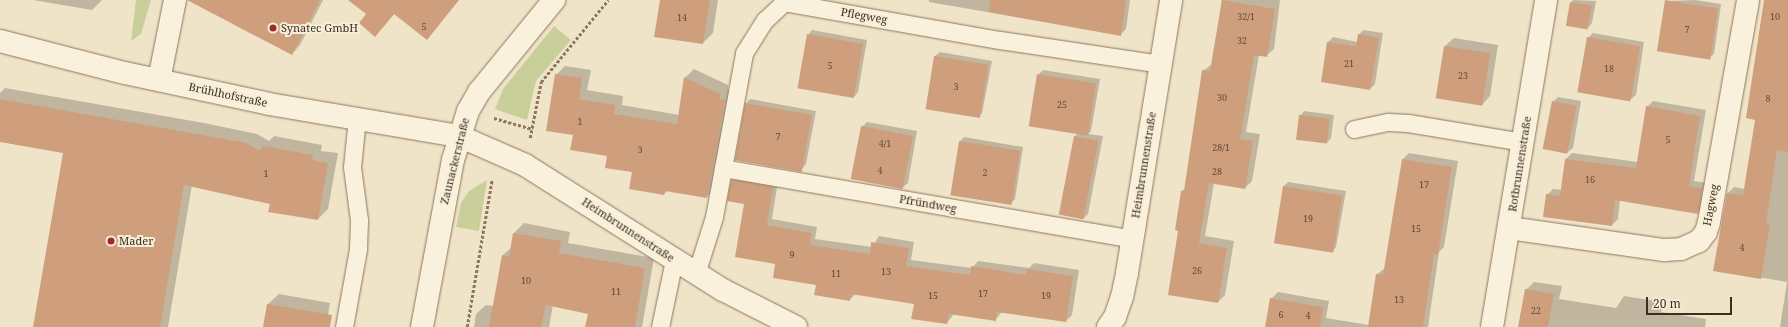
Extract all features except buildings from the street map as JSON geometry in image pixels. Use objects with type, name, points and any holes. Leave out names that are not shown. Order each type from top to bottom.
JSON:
[{"type":"street","points":[[159,80],[175,0]]},
{"type":"street","name":"Zaunackerstraße","points":[[422,327],[459,136],[468,111],[479,92],[554,0]]},
{"type":"street","name":"Heimbrunnenstraße","points":[[1108,327],[1115,317],[1122,297],[1171,0]]},
{"type":"street","name":"Rotbrunnenstraße","points":[[1492,327],[1546,0]]},
{"type":"street","name":"Hagweg","points":[[1509,228],[1664,250],[1681,250],[1699,241],[1706,232],[1709,222],[1748,0]]},
{"type":"street","name":"Brühlhofstraße","points":[[0,41],[159,80],[268,104],[459,136]]},
{"type":"street","name":"Heimbrunnenstraße","points":[[459,136],[525,165],[696,274],[752,306],[796,327]]},
{"type":"lane","name":"Pflegweg","points":[[696,274],[713,223],[744,53],[761,25],[784,2],[1000,40],[1160,64]]},
{"type":"lane","points":[[344,327],[358,249],[359,220],[352,167],[357,118]]},
{"type":"lane","points":[[1354,129],[1388,122],[1408,123],[1523,142]]},
{"type":"lane","name":"Pfründweg","points":[[723,168],[1132,239]]},
{"type":"lane","points":[[660,327],[674,260]]},
{"type":"path","points":[[525,165],[541,82],[608,0]]},
{"type":"path","points":[[468,111],[532,129]]},
{"type":"path","points":[[467,327],[496,151]]},
{"type":"green space","points":[[136,0],[151,0],[141,34],[131,41]]},
{"type":"green space","points":[[554,26],[571,40],[536,81],[527,120],[495,109],[503,89]]},
{"type":"green space","points":[[487,180],[479,231],[456,227],[461,203],[469,191]]},
{"type":"place","name":"Synatec GmbH","points":[[273,28]]},
{"type":"place","name":"Mader","points":[[111,241]]}]
